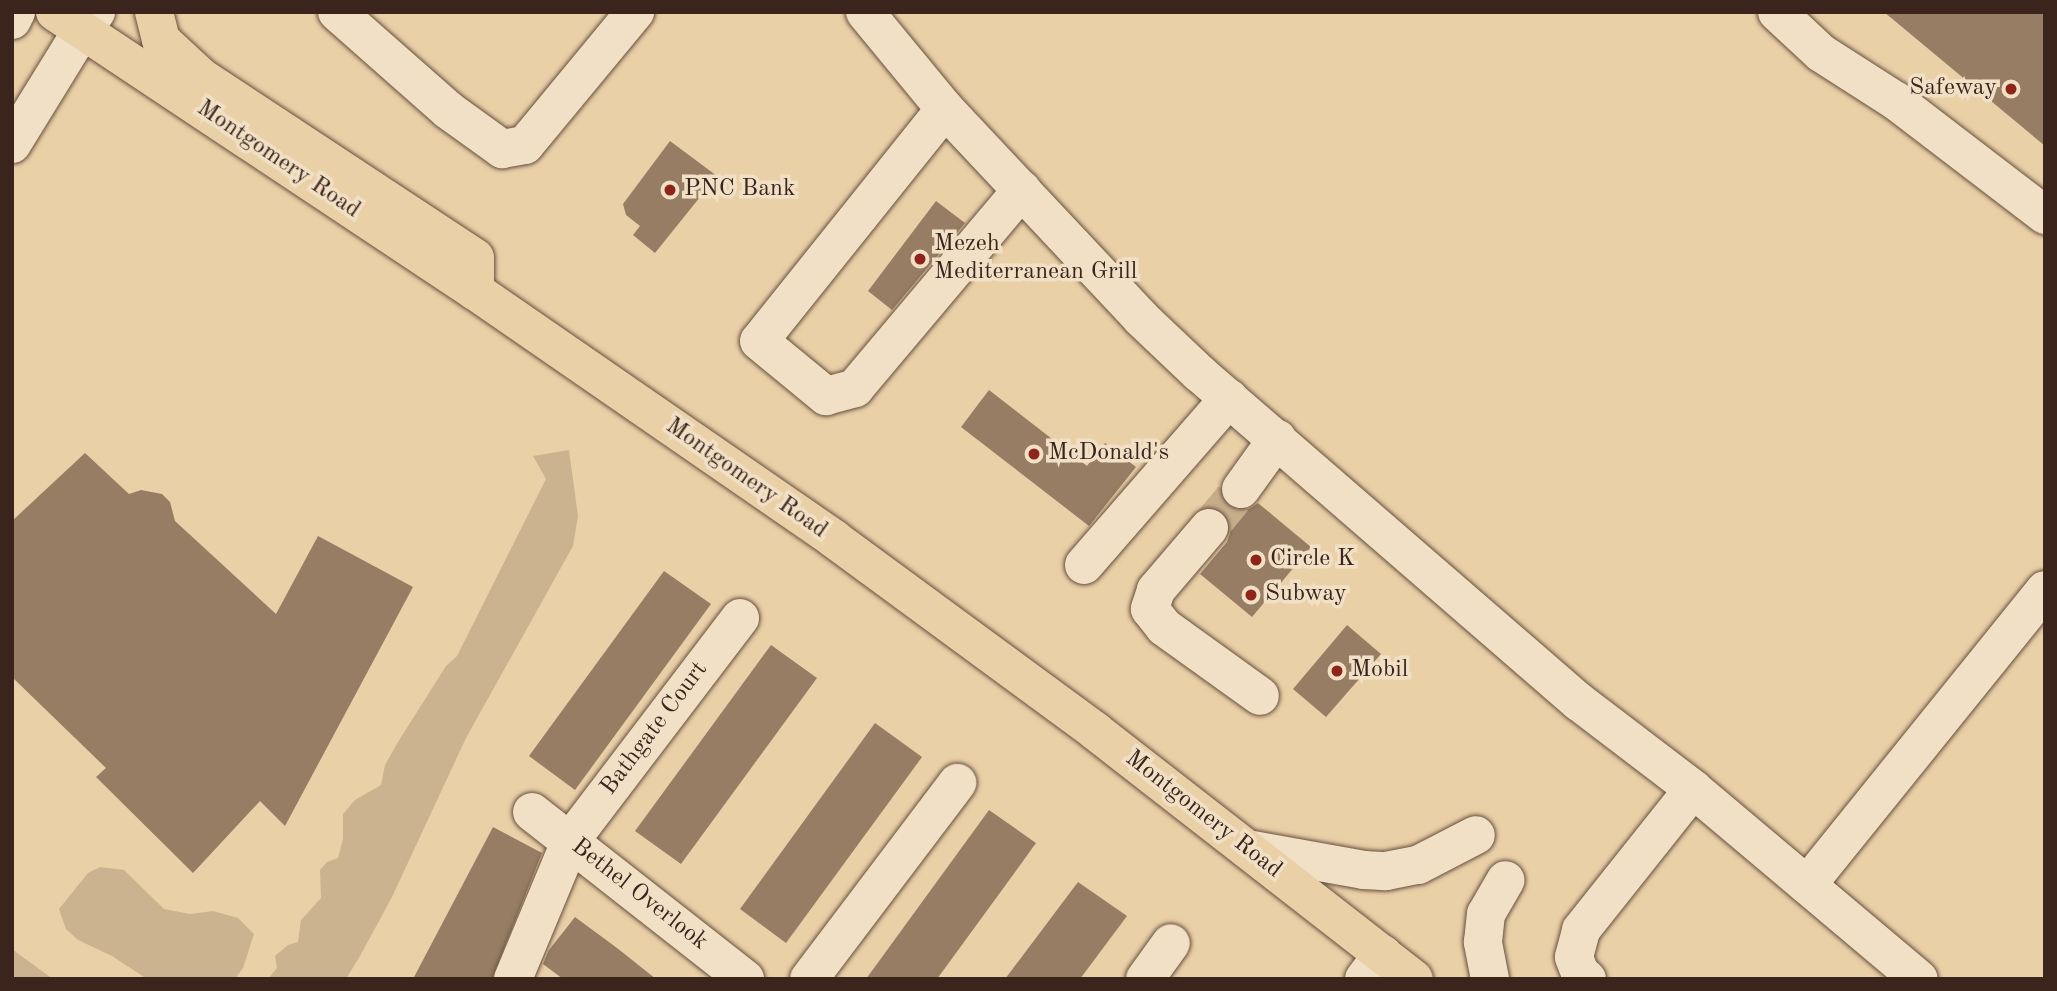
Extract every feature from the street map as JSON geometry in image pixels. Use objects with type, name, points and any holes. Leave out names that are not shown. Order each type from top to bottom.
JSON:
[{"type":"main road","points":[[154,12],[161,40],[201,77],[475,258],[475,290]]},
{"type":"main road","name":"Montgomery Road","points":[[78,18],[834,539],[1095,731],[1247,849],[1373,967],[1414,979]]},
{"type":"street","points":[[12,20],[16,12]]},
{"type":"street","points":[[337,12],[448,110],[502,149],[525,145],[635,12]]},
{"type":"street","points":[[865,12],[945,109],[1141,318],[1229,398],[1579,702],[1693,789],[1919,979]]},
{"type":"street","points":[[1777,12],[1821,53],[1896,101],[2045,215]]},
{"type":"street","points":[[12,144],[78,18]]},
{"type":"street","points":[[945,109],[759,341],[827,396],[855,388],[1021,190]]},
{"type":"street","points":[[1084,565],[1172,460],[1229,398]]},
{"type":"street","points":[[1241,489],[1277,439]]},
{"type":"street","points":[[1209,528],[1156,590],[1150,609],[1164,627],[1260,696]]},
{"type":"street","points":[[1807,885],[2045,590]]},
{"type":"street","name":"Bathgate Court","points":[[513,979],[570,840],[740,618]]},
{"type":"street","points":[[809,979],[957,783]]},
{"type":"street","points":[[1587,979],[1580,973],[1574,957],[1581,930],[1693,789]]},
{"type":"street","name":"Bethel Overlook","points":[[532,812],[745,979]]},
{"type":"street","points":[[1247,849],[1364,870],[1386,871],[1419,865],[1476,835]]},
{"type":"street","points":[[1490,979],[1483,942],[1486,914],[1506,880]]},
{"type":"street","points":[[1144,979],[1171,943]]},
{"type":"shaded area","points":[[569,450],[578,516],[573,546],[466,738],[392,897],[360,956],[346,979],[268,979],[277,968],[275,956],[288,945],[298,942],[301,920],[321,898],[320,870],[327,862],[338,858],[343,839],[343,814],[355,800],[381,785],[385,765],[398,742],[446,666],[457,656],[546,479],[533,456]]},
{"type":"shaded area","points":[[100,867],[124,870],[164,909],[190,914],[213,911],[238,918],[254,934],[243,968],[235,979],[147,979],[112,956],[78,940],[66,929],[59,909],[88,873]]},
{"type":"shaded area","points":[[12,949],[53,979],[12,979]]},
{"type":"building","name":"Safeway","points":[[1884,12],[2045,12],[2045,146]]},
{"type":"building","name":"PNC Bank","points":[[670,141],[717,176],[655,253],[633,235],[640,226],[626,215],[623,204]]},
{"type":"building","name":"Mezeh Mediterranean Grill","points":[[936,201],[965,223],[892,310],[868,291]]},
{"type":"building","name":"McDonald's","points":[[989,390],[1087,466],[1105,443],[1136,467],[1089,526],[961,427]]},
{"type":"building","points":[[85,453],[129,494],[141,490],[162,494],[170,502],[175,521],[276,614],[318,536],[413,587],[285,826],[260,801],[193,873],[96,777],[106,768],[12,677],[12,521]]},
{"type":"building","name":"Circle K","points":[[1220,490],[1221,499],[1229,507],[1239,511],[1258,503],[1311,547],[1252,617],[1200,574],[1227,542],[1230,533],[1230,521],[1224,512],[1206,507]]},
{"type":"building","points":[[664,571],[711,604],[575,790],[529,756]]},
{"type":"building","name":"Mobil","points":[[1347,625],[1381,654],[1326,717],[1293,689]]},
{"type":"building","points":[[771,645],[817,678],[681,864],[635,831]]},
{"type":"building","points":[[875,723],[922,757],[786,943],[740,909]]},
{"type":"building","points":[[989,810],[1036,843],[1002,890],[937,979],[866,979]]},
{"type":"building","points":[[493,827],[542,853],[492,979],[413,979]]},
{"type":"building","points":[[1078,882],[1127,916],[1080,979],[1005,979]]},
{"type":"building","points":[[575,917],[656,979],[563,979],[543,964],[549,950]]},
{"type":"tunnel","points":[[1209,528],[1241,489]]},
{"type":"place","name":"Safeway","points":[[2011,89]]},
{"type":"place","name":"PNC Bank","points":[[670,190]]},
{"type":"place","name":"Mezeh Mediterranean Grill","points":[[920,259]]},
{"type":"place","name":"McDonald's","points":[[1034,454]]},
{"type":"place","name":"Circle K","points":[[1256,560]]},
{"type":"place","name":"Subway","points":[[1251,595]]},
{"type":"place","name":"Mobil","points":[[1337,671]]}]
